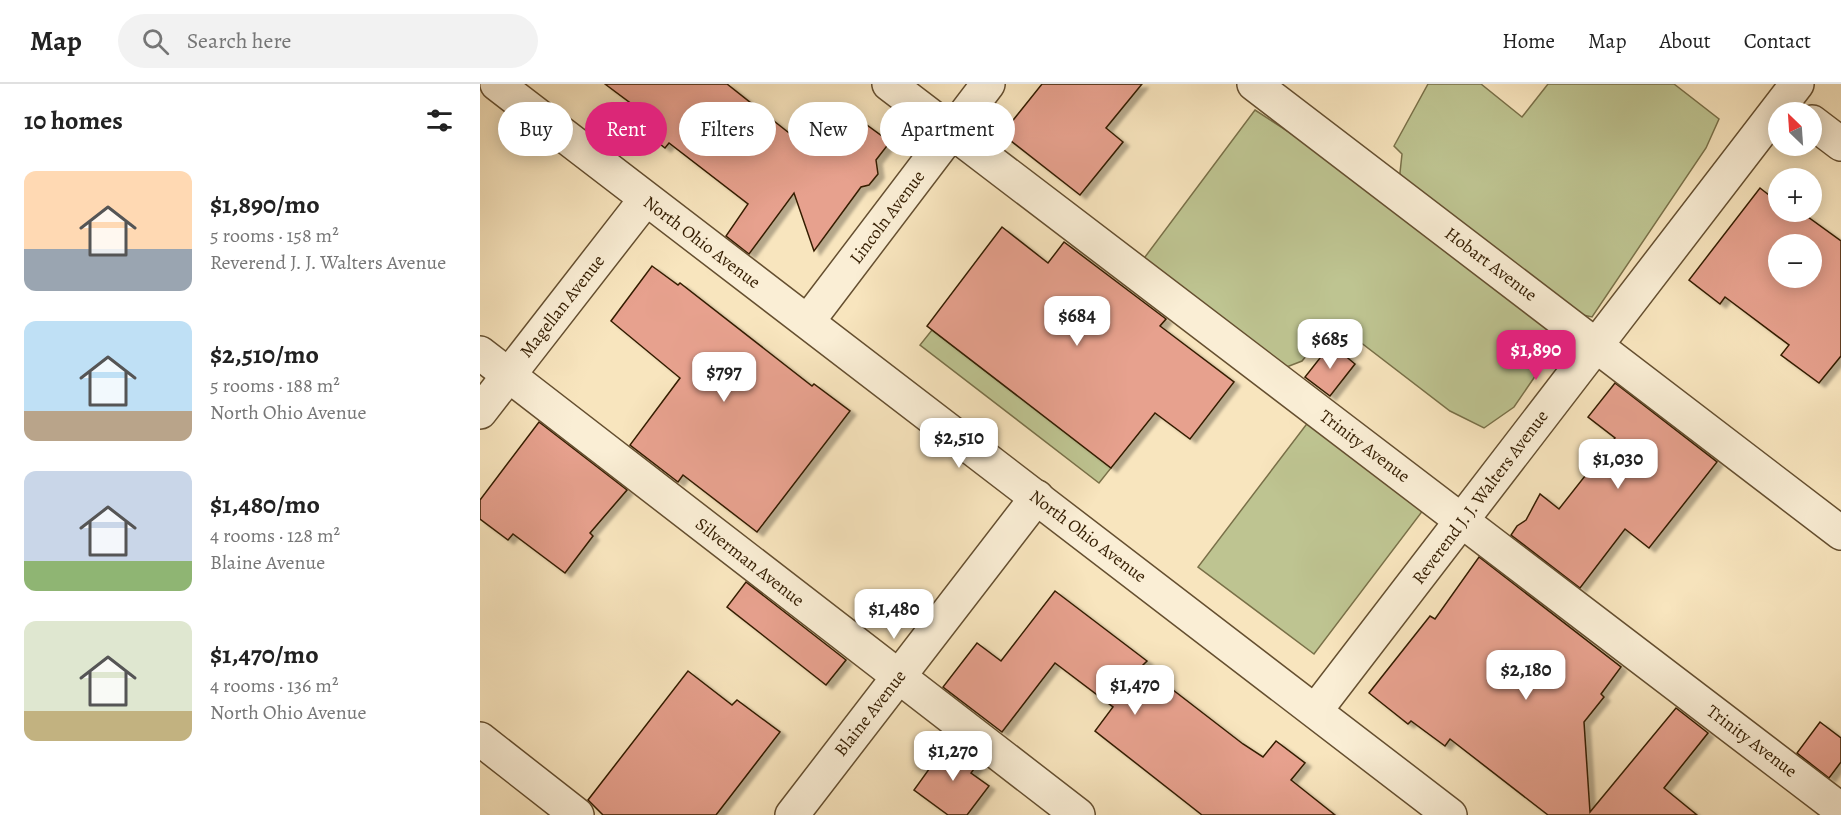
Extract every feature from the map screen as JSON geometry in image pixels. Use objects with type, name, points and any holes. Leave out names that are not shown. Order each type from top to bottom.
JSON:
[{"type":"street","name":"North Ohio Avenue","points":[[497,84],[645,200],[808,321],[1316,710],[1417,805],[1450,815]]},
{"type":"street","name":"Trinity Avenue","points":[[889,84],[914,102]]},
{"type":"street","name":"Lincoln Avenue","points":[[974,102],[988,84]]},
{"type":"street","name":"Hobart Avenue","points":[[1254,84],[1841,533]]},
{"type":"street","name":"Reverend J. J. Walters Avenue","points":[[1316,710],[1786,95]]},
{"type":"street","points":[[1822,130],[1841,144]]},
{"type":"street","name":"Lincoln Avenue","points":[[808,321],[933,156]]},
{"type":"street","name":"Trinity Avenue","points":[[987,156],[1841,810]]},
{"type":"street","name":"Magellan Avenue","points":[[480,412],[645,200]]},
{"type":"street","name":"Silverman Avenue","points":[[480,353],[1078,815]]},
{"type":"street","name":"Blaine Avenue","points":[[792,815],[1037,497]]},
{"type":"street","points":[[480,739],[577,815]]},
{"type":"green space","points":[[1428,84],[1481,84],[1522,117],[1548,84],[1674,84],[1719,119],[1706,148],[1592,317],[1574,313],[1399,182],[1402,154],[1394,146]]},
{"type":"green space","points":[[1255,110],[1355,175],[1562,337],[1514,407],[1484,428],[1450,411],[1334,322],[1302,361],[1279,370],[1142,261]]},
{"type":"green space","points":[[932,330],[1111,468],[1099,483],[920,345]]},
{"type":"green space","points":[[1309,421],[1424,509],[1314,654],[1198,567]]},
{"type":"building","points":[[605,84],[727,84],[750,102],[679,102],[679,151],[669,143],[667,146],[667,102],[629,102]]},
{"type":"building","points":[[1042,84],[1142,84],[1106,128],[1123,142],[1080,195],[1015,144],[1015,118]]},
{"type":"building","points":[[776,123],[788,132],[788,156],[868,156],[868,126],[880,135],[880,155],[876,160],[878,174],[869,185],[861,187],[814,251],[794,193],[749,254],[726,236],[748,204],[686,156],[776,156]]},
{"type":"building","points":[[1760,188],[1768,194],[1768,222],[1815,222],[1841,241],[1841,356],[1819,383],[1781,355],[1789,345],[1725,297],[1720,304],[1689,280]]},
{"type":"building","points":[[1002,227],[1048,263],[1064,242],[1166,319],[1160,326],[1234,382],[1190,439],[1155,413],[1111,468],[927,326]]},
{"type":"building","points":[[652,266],[678,285],[680,283],[812,386],[814,384],[850,411],[757,532],[683,475],[678,482],[630,445],[680,378],[611,321]]},
{"type":"building","points":[[1331,344],[1355,364],[1330,396],[1305,377]]},
{"type":"building","points":[[1615,383],[1717,462],[1649,548],[1625,529],[1580,588],[1511,535],[1517,526],[1526,520],[1540,494],[1559,509],[1615,438],[1588,417]]},
{"type":"building","points":[[539,422],[627,490],[590,533],[593,536],[565,573],[513,534],[508,540],[480,519],[480,500]]},
{"type":"building","points":[[1479,557],[1621,667],[1601,694],[1604,697],[1584,722],[1590,812],[1676,708],[1708,733],[1664,788],[1697,815],[1548,815],[1450,739],[1445,746],[1411,721],[1408,724],[1369,693],[1430,616],[1435,619]]},
{"type":"building","points":[[746,582],[846,660],[826,685],[727,607]]},
{"type":"building","points":[[1055,591],[1147,661],[1142,666],[1243,744],[1263,757],[1276,741],[1305,763],[1291,780],[1335,815],[1202,815],[1095,731],[1113,707],[1055,663],[1002,732],[943,687],[977,643],[1001,661]]},
{"type":"building","points":[[688,671],[732,705],[737,700],[780,732],[716,815],[603,815],[588,800]]},
{"type":"building","points":[[1820,722],[1841,738],[1841,762],[1829,778],[1797,753]]},
{"type":"building","points":[[950,740],[979,762],[971,773],[989,786],[967,815],[948,815],[914,790]]}]
